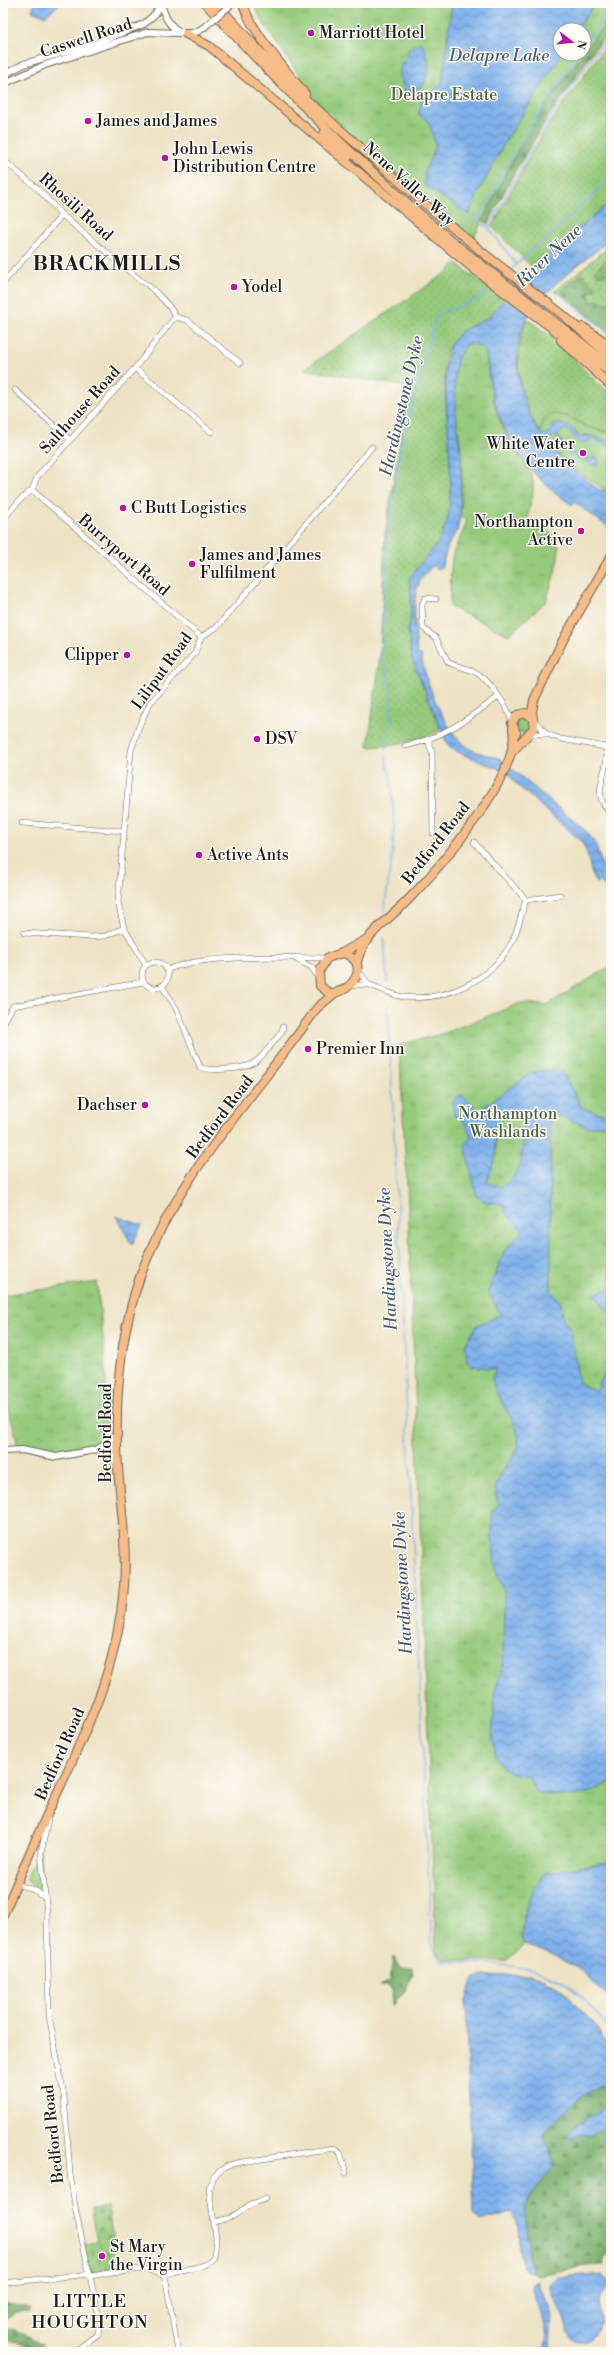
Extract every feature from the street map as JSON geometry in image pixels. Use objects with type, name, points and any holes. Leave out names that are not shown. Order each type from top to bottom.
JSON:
[{"type":"highway","name":"Nene Valley Way","points":[[205,3],[259,63],[307,111],[473,263],[546,320],[611,367]]},
{"type":"highway","name":"Nene Valley Way","points":[[216,3],[266,60],[315,107],[482,252],[562,314],[611,357]]},
{"type":"highway","points":[[242,3],[246,14],[262,37],[315,107]]},
{"type":"highway","points":[[184,33],[209,46],[242,72],[408,214],[473,263]]},
{"type":"highway","points":[[259,63],[289,99],[408,214]]},
{"type":"highway","points":[[562,314],[611,346]]},
{"type":"highway","points":[[546,320],[611,373]]},
{"type":"highway","points":[[546,320],[588,368],[611,386]]},
{"type":"highway","points":[[534,700],[534,728],[529,734],[518,734],[513,726],[515,717],[534,700],[563,640],[611,556]]},
{"type":"highway","points":[[521,713],[528,714],[534,719]]},
{"type":"highway","name":"Bedford Road","points":[[512,751],[513,726]]},
{"type":"highway","name":"Bedford Road","points":[[342,953],[365,940],[400,908],[441,865],[471,826],[499,779],[512,751],[529,734]]},
{"type":"highway","name":"Bedford Road","points":[[357,966],[365,940]]},
{"type":"highway","points":[[342,953],[352,957],[357,966],[350,986],[335,993],[326,992],[320,986],[318,977],[321,966],[326,958],[342,953]]},
{"type":"highway","name":"Bedford Road","points":[[317,1008],[320,998],[320,986]]},
{"type":"highway","name":"Bedford Road","points":[[52,1803],[98,1705],[117,1633],[124,1584],[117,1446],[120,1369],[124,1334],[133,1299],[150,1252],[180,1195],[317,1008],[335,993]]},
{"type":"highway","points":[[3,1915],[52,1803]]},
{"type":"street","points":[[161,3],[164,15],[169,24],[184,33],[197,32],[232,4]]},
{"type":"street","name":"Caswell Road","points":[[3,75],[24,64],[99,42],[144,24],[155,14],[161,3]]},
{"type":"street","name":"Caswell Road","points":[[3,84],[45,65],[148,32],[184,33]]},
{"type":"street","name":"Rhosili Road","points":[[3,160],[38,189],[62,215],[141,281],[148,284],[152,291],[171,307],[175,317]]},
{"type":"street","points":[[3,283],[62,215]]},
{"type":"street","points":[[175,317],[188,320],[240,363]]},
{"type":"street","name":"Salthouse Road","points":[[3,519],[20,500],[32,490],[37,477],[135,368],[175,317]]},
{"type":"street","points":[[135,368],[211,432]]},
{"type":"street","points":[[15,390],[70,440]]},
{"type":"street","name":"Liliput Road","points":[[146,965],[124,928],[118,902],[131,751],[138,726],[150,704],[195,653],[201,637],[217,627],[372,447]]},
{"type":"street","name":"Burryport Road","points":[[32,490],[201,637]]},
{"type":"street","points":[[436,599],[425,598],[422,605],[423,628],[436,638],[448,662],[475,672],[498,697],[506,706],[513,726]]},
{"type":"street","points":[[405,746],[436,737],[454,727],[498,697]]},
{"type":"street","points":[[506,706],[521,713]]},
{"type":"street","points":[[534,719],[547,734]]},
{"type":"street","points":[[529,734],[547,734],[562,739],[605,747],[608,752],[608,758],[601,797],[603,804],[611,813]]},
{"type":"street","points":[[428,739],[432,753],[433,834]]},
{"type":"street","points":[[22,823],[123,831]]},
{"type":"street","points":[[474,842],[526,900]]},
{"type":"street","points":[[526,900],[560,895]]},
{"type":"street","points":[[350,986],[369,985],[391,994],[416,998],[457,990],[473,983],[489,970],[511,943],[526,900]]},
{"type":"street","points":[[24,933],[91,937],[105,936],[124,928]]},
{"type":"street","points":[[294,958],[311,967],[318,977]]},
{"type":"street","points":[[167,970],[179,966],[207,962],[326,958]]},
{"type":"street","points":[[158,962],[167,970],[168,978],[162,986],[152,989],[143,982],[141,975],[146,965],[158,962]]},
{"type":"street","points":[[357,966],[369,985]]},
{"type":"street","points":[[3,1024],[13,1006],[143,982]]},
{"type":"street","points":[[162,986],[176,1008],[200,1067],[205,1070],[226,1069],[253,1064],[278,1036],[283,1027]]},
{"type":"street","points":[[98,1448],[110,1442],[117,1434]]},
{"type":"street","points":[[3,1451],[22,1450],[56,1457],[98,1448],[117,1446]]},
{"type":"street","points":[[98,1448],[112,1457],[118,1466]]},
{"type":"street","name":"Bedford Road","points":[[52,1803],[41,1853],[46,1899],[49,2015],[64,2096],[72,2187],[99,2312],[100,2329],[96,2337],[74,2352]]},
{"type":"street","points":[[17,1884],[36,1891],[46,1899]]},
{"type":"street","points":[[164,2276],[173,2270],[197,2267],[212,2260],[216,2248],[209,2184],[221,2171],[231,2164],[337,2149],[346,2173]]},
{"type":"street","points":[[214,2222],[230,2218],[254,2202],[266,2200]]},
{"type":"street","points":[[3,2283],[139,2270],[164,2276]]},
{"type":"street","points":[[164,2276],[178,2352]]},
{"type":"green space","name":"Delapre Estate","points":[[255,3],[611,3],[611,17],[592,41],[592,22],[552,22],[552,62],[576,62],[528,130],[472,241],[352,136],[316,100],[255,8]]},
{"type":"green space","points":[[611,3],[611,30],[592,53],[592,22]]},
{"type":"green space","points":[[611,39],[611,201],[533,268],[492,227],[536,145],[568,97]]},
{"type":"green space","points":[[557,62],[586,62],[548,117],[513,175],[488,224],[470,212]]},
{"type":"green space","points":[[611,245],[611,335],[559,293],[554,292]]},
{"type":"green space","points":[[611,256],[611,274],[598,275],[594,271]]},
{"type":"green space","points":[[456,263],[505,301],[491,316],[454,338],[448,348],[445,365],[446,405],[452,461],[452,499],[449,517],[441,539],[428,557],[409,578],[411,591],[411,618],[408,630],[412,659],[441,729],[415,740],[368,747],[380,656],[385,534],[409,387],[304,369],[446,273]]},
{"type":"green space","points":[[582,274],[596,287],[595,290],[588,292],[591,302],[598,301],[611,304],[611,335],[559,293]]},
{"type":"green space","points":[[527,319],[553,338],[591,377],[611,394],[611,433],[587,427],[567,416],[542,422],[540,434],[522,393],[520,378],[519,348]]},
{"type":"green space","points":[[467,344],[478,345],[486,353],[491,386],[503,429],[531,475],[533,481],[533,491],[528,520],[535,529],[552,533],[559,547],[557,566],[546,601],[509,635],[450,607],[450,578],[453,555],[467,519],[460,517],[462,494],[461,464],[454,397],[454,381],[455,366],[460,353]]},
{"type":"green space","name":"White Water Centre","points":[[552,414],[567,416],[587,427],[611,433],[611,494],[564,460],[540,434],[542,422]]},
{"type":"green space","points":[[523,717],[530,722],[531,725],[526,732],[523,733],[516,728],[515,725],[520,718]]},
{"type":"green space","name":"Northampton Washlands","points":[[611,966],[611,1862],[581,1866],[541,1877],[523,1920],[522,1937],[524,1945],[506,1961],[444,1960],[436,1952],[408,1203],[399,1045],[445,1033],[521,1003],[547,1005]]},
{"type":"green space","points":[[97,1282],[104,1347],[108,1419],[99,1445],[76,1452],[58,1454],[18,1447],[3,1383],[3,1295]]},
{"type":"green space","points":[[40,1845],[42,1890],[32,1886],[26,1879]]},
{"type":"green space","points":[[393,1957],[395,1957],[396,1963],[402,1968],[413,1968],[414,1974],[411,1976],[405,1992],[396,2000],[395,2005],[392,2006],[391,1990],[386,1986],[379,1986],[390,1981]]},
{"type":"green space","points":[[611,2083],[611,2104],[595,2115],[587,2118],[568,2134],[572,2137],[600,2130],[611,2131],[611,2251],[603,2258],[604,2265],[585,2266],[539,2275],[533,2272],[528,2254],[525,2207],[531,2195],[554,2167],[549,2147],[543,2135],[573,2103],[591,2091]]},
{"type":"green space","points":[[108,2207],[117,2271],[91,2273],[84,2244],[97,2242],[92,2208]]},
{"type":"green space","points":[[3,2303],[30,2308],[29,2311],[16,2312],[3,2320]]},
{"type":"green space","points":[[3,2329],[16,2330],[43,2344],[39,2347],[3,2340]]},
{"type":"water","points":[[35,3],[61,3],[45,16],[32,11]]},
{"type":"water","name":"Delapre Lake","points":[[452,3],[595,3],[582,22],[552,22],[552,62],[557,62],[506,140],[479,191],[469,215],[425,186],[425,170],[436,146],[429,122],[418,114],[422,100],[442,84]]},
{"type":"water","points":[[420,42],[427,53],[429,63],[427,74],[423,86],[407,93],[401,79],[400,68],[407,56],[408,50]]},
{"type":"water","name":"River Nene","points":[[611,201],[611,239],[568,273],[538,302],[530,313],[523,327],[517,358],[518,374],[522,391],[533,421],[540,434],[547,435],[547,433],[552,431],[553,425],[559,423],[571,427],[579,437],[589,435],[607,441],[611,439],[611,449],[605,444],[592,439],[581,444],[567,429],[564,429],[558,435],[563,443],[575,454],[589,459],[598,458],[599,464],[595,466],[567,452],[559,443],[557,436],[545,439],[561,459],[598,489],[605,491],[611,483],[611,529],[574,502],[572,505],[552,490],[521,458],[501,421],[494,400],[489,378],[486,353],[478,345],[467,344],[457,358],[455,379],[457,429],[461,454],[460,517],[457,531],[448,545],[442,567],[437,569],[433,566],[426,572],[418,586],[415,600],[415,624],[417,654],[421,655],[426,677],[436,702],[455,735],[470,749],[499,758],[587,832],[595,843],[605,874],[604,876],[611,886],[611,891],[599,881],[596,883],[593,878],[586,851],[581,841],[516,784],[507,772],[451,748],[445,739],[412,659],[408,630],[411,618],[411,591],[409,578],[438,543],[448,519],[451,486],[445,371],[451,343],[461,331],[488,318],[533,268]]},
{"type":"water","points":[[561,1069],[582,1108],[603,1114],[611,1124],[589,1127],[550,1112],[551,1290],[561,1303],[563,1319],[571,1331],[579,1383],[596,1391],[611,1358],[611,1781],[585,1793],[566,1796],[537,1792],[529,1776],[512,1773],[502,1767],[497,1758],[492,1740],[495,1691],[503,1667],[504,1591],[496,1570],[492,1538],[492,1512],[498,1505],[496,1486],[498,1480],[516,1450],[518,1437],[514,1423],[494,1386],[492,1378],[496,1369],[472,1366],[467,1362],[465,1345],[477,1325],[501,1315],[488,1292],[505,1250],[523,1231],[506,1214],[504,1204],[487,1202],[477,1197],[465,1145],[471,1137],[465,1122],[454,1115],[452,1103],[461,1094],[479,1110],[533,1072]],"holes":[[[516,1111],[524,1117],[522,1156],[515,1175],[509,1182],[501,1187],[487,1182],[496,1155],[494,1127],[499,1121]]]},
{"type":"water","points":[[116,1216],[142,1225],[132,1245]]},
{"type":"water","points":[[609,1252],[611,1252],[611,1312],[607,1311],[595,1294],[610,1288]]},
{"type":"water","points":[[611,1862],[611,2001],[581,1970],[547,1952],[524,1945],[521,1934],[524,1918],[532,1893],[536,1885],[546,1873]]},
{"type":"water","points":[[529,1975],[544,1979],[565,1992],[596,2027],[611,2051],[611,2083],[591,2091],[573,2103],[543,2135],[549,2147],[554,2167],[531,2195],[525,2207],[528,2254],[533,2272],[527,2271],[520,2256],[518,2225],[512,2212],[480,2221],[474,2214],[465,2002],[474,1979],[481,1976]]},
{"type":"water","points":[[611,2104],[611,2131],[600,2130],[588,2136],[584,2134],[572,2137],[567,2134],[587,2118],[595,2115]]},
{"type":"water","points":[[595,2274],[601,2275],[607,2280],[606,2287],[601,2298],[599,2325],[594,2335],[588,2340],[575,2341],[569,2335],[563,2316],[551,2294],[550,2285],[559,2277]]},
{"type":"water","points":[[539,2280],[539,2288],[548,2303],[552,2316],[550,2352],[542,2352],[545,2344],[546,2328],[532,2289],[533,2284]]},
{"type":"waterway","points":[[592,35],[611,12]]},
{"type":"waterway","points":[[539,137],[567,92],[611,33]]},
{"type":"waterway","points":[[478,220],[525,135],[573,62]]},
{"type":"waterway","points":[[489,228],[533,145]]},
{"type":"waterway","name":"Hardingstone Dyke","points":[[510,270],[552,233],[611,177]]},
{"type":"waterway","name":"River Nene","points":[[469,215],[489,228],[516,264]]},
{"type":"waterway","name":"Hardingstone Dyke","points":[[386,749],[385,741],[392,724],[389,675],[381,656],[388,532],[401,448],[436,316],[477,299],[493,287]]},
{"type":"waterway","points":[[559,293],[611,335]]},
{"type":"waterway","name":"Hardingstone Dyke","points":[[384,912],[392,858],[394,826],[391,777],[387,766],[386,756]]},
{"type":"waterway","name":"Hardingstone Dyke","points":[[384,937],[387,982]]},
{"type":"waterway","name":"Hardingstone Dyke","points":[[388,1005],[432,1948],[442,1962],[494,1964],[517,1967],[538,1972],[558,1980],[577,1992],[594,2010],[611,2034]]},
{"type":"place","name":"Marriott Hotel","points":[[311,33]]},
{"type":"place","name":"James and James","points":[[88,121]]},
{"type":"place","name":"John Lewis Distribution Centre","points":[[165,158]]},
{"type":"place","name":"Yodel","points":[[234,287]]},
{"type":"place","name":"White Water Centre","points":[[583,453]]},
{"type":"place","name":"C Butt Logistics","points":[[123,508]]},
{"type":"place","name":"Northampton Active","points":[[581,531]]},
{"type":"place","name":"James and James Fulfilment","points":[[192,564]]},
{"type":"place","name":"Clipper","points":[[127,655]]},
{"type":"place","name":"DSV","points":[[257,739]]},
{"type":"place","name":"Active Ants","points":[[199,855]]},
{"type":"place","name":"Premier Inn","points":[[308,1049]]},
{"type":"place","name":"Dachser","points":[[145,1105]]},
{"type":"place","name":"St Mary the Virgin","points":[[102,2256]]},
{"type":"district","name":"BRACKMILLS","points":[[107,264]]},
{"type":"district","name":"LITTLE HOUGHTON","points":[[90,2311]]}]
